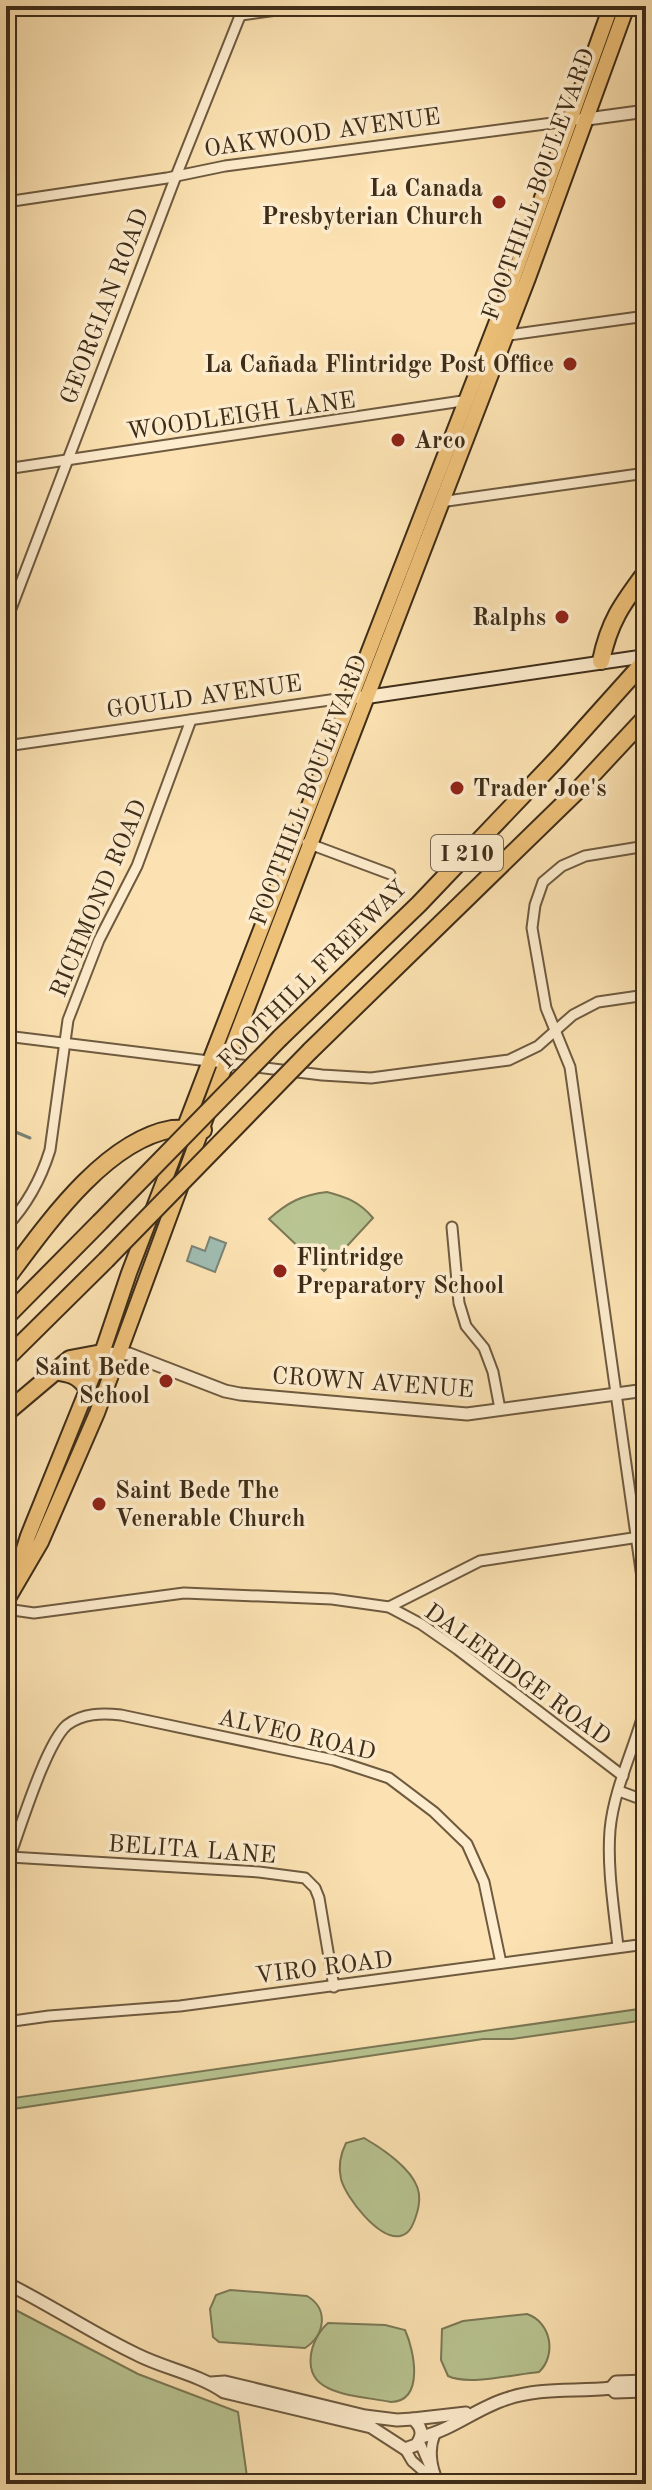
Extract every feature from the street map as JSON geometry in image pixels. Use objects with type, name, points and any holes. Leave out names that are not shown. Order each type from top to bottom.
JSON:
[{"type":"highway","points":[[608,661],[606,634],[622,604],[646,572]]},
{"type":"highway","name":"FOOTHILL FREEWAY","points":[[6,1317],[280,1038],[419,904],[579,735],[646,658]]},
{"type":"highway","name":"I 210","points":[[6,1359],[310,1051],[579,789],[646,717]]},
{"type":"highway","points":[[6,1279],[79,1186],[100,1167],[156,1134],[185,1129],[203,1130]]},
{"type":"highway","points":[[6,1413],[53,1371],[80,1356],[111,1353]]},
{"type":"highway","points":[[53,1371],[74,1375],[88,1389]]},
{"type":"main road","name":"FOOTHILL BOULEVARD","points":[[498,336],[568,121],[611,6]]},
{"type":"main road","name":"FOOTHILL BOULEVARD","points":[[6,1602],[28,1536],[88,1389],[111,1353],[203,1130],[351,699],[425,505],[473,400],[586,119],[627,6]]},
{"type":"main road","name":"FOOTHILL BOULEVARD","points":[[15,1582],[26,1570],[41,1542],[97,1413],[111,1353],[210,1061],[367,696],[442,501],[473,400]]},
{"type":"main road","name":"GOULD AVENUE","points":[[351,699],[646,658]]},
{"type":"street","points":[[243,10],[306,6]]},
{"type":"street","name":"GEORGIAN ROAD","points":[[6,622],[176,176],[243,10]]},
{"type":"street","name":"OAKWOOD AVENUE","points":[[6,202],[240,164],[646,111]]},
{"type":"street","points":[[498,336],[646,316]]},
{"type":"street","name":"WOODLEIGH LANE","points":[[6,469],[473,400]]},
{"type":"street","points":[[425,505],[646,473]]},
{"type":"street","name":"GOULD AVENUE","points":[[6,746],[351,699]]},
{"type":"street","name":"RICHMOND ROAD","points":[[6,1227],[26,1204],[45,1167],[68,1020],[99,940],[137,866],[191,720]]},
{"type":"street","points":[[304,842],[390,874]]},
{"type":"street","points":[[646,846],[585,856],[562,866],[543,882],[535,905],[532,928],[546,1008],[570,1067],[614,1394],[641,1536],[646,1606]]},
{"type":"street","points":[[6,1036],[348,1078],[394,1076],[509,1060],[525,1054],[573,1015],[598,1002],[646,995]]},
{"type":"street","points":[[452,1227],[459,1303],[466,1326],[484,1348],[493,1372],[500,1409]]},
{"type":"street","name":"CROWN AVENUE","points":[[111,1353],[129,1354],[240,1394],[467,1414],[646,1390]]},
{"type":"street","points":[[389,1607],[480,1561],[641,1536]]},
{"type":"street","name":"DALERIDGE ROAD","points":[[6,1609],[34,1613],[184,1593],[332,1599],[389,1607],[457,1649],[623,1776]]},
{"type":"street","points":[[618,1947],[609,1850],[610,1827],[646,1704]]},
{"type":"street","name":"ALVEO ROAD","points":[[8,1862],[59,1733],[68,1725],[91,1715],[121,1715],[334,1760],[389,1778],[434,1812],[467,1844],[484,1882],[501,1963]]},
{"type":"street","points":[[619,1791],[646,1801]]},
{"type":"street","name":"BELITA LANE","points":[[8,1862],[259,1872],[305,1878],[315,1888],[319,1898],[334,1987]]},
{"type":"street","name":"VIRO ROAD","points":[[6,2022],[180,2006],[646,1944]]},
{"type":"street","points":[[6,2283],[127,2351],[211,2383],[224,2392],[371,2427],[391,2438]]},
{"type":"street","points":[[611,2388],[616,2382],[646,2381]]},
{"type":"street","points":[[211,2383],[225,2382],[365,2416],[397,2420],[429,2419],[478,2411]]},
{"type":"street","points":[[405,2449],[504,2399],[528,2393],[611,2388],[615,2392],[646,2391]]},
{"type":"street","points":[[413,2419],[420,2427],[423,2454],[439,2484]]},
{"type":"street","points":[[397,2420],[391,2427],[395,2445],[405,2449],[419,2469],[439,2484]]},
{"type":"street","points":[[433,2472],[431,2445],[435,2434]]},
{"type":"green space","points":[[327,1192],[352,1201],[373,1218],[324,1271],[269,1219],[296,1200]]},
{"type":"green space","points":[[646,2008],[646,2020],[512,2039],[483,2039],[6,2110],[6,2099]]},
{"type":"green space","points":[[364,2138],[398,2162],[417,2185],[417,2213],[408,2232],[403,2235],[392,2235],[373,2225],[344,2187],[340,2161],[344,2147],[346,2143]]},
{"type":"green space","points":[[230,2290],[307,2296],[314,2301],[321,2315],[317,2336],[305,2348],[219,2342],[213,2337],[210,2309],[216,2295]]},
{"type":"green space","points":[[6,2305],[138,2374],[238,2412],[248,2484],[6,2484]]},
{"type":"green space","points":[[527,2314],[542,2324],[549,2340],[548,2357],[539,2372],[480,2380],[448,2376],[441,2360],[442,2329],[463,2321]]},
{"type":"green space","points":[[328,2323],[385,2325],[405,2330],[414,2373],[409,2393],[391,2402],[343,2393],[319,2382],[311,2366],[311,2357],[316,2338]]},
{"type":"shaded area","points":[[210,1237],[226,1243],[215,1272],[187,1261],[192,1246],[205,1251]]},
{"type":"waterway","points":[[6,1128],[30,1138]]},
{"type":"place","name":"La Canada Presbyterian Church","points":[[499,202]]},
{"type":"place","name":"La Cañada Flintridge Post Office","points":[[570,364]]},
{"type":"place","name":"Arco","points":[[398,440]]},
{"type":"place","name":"Ralphs","points":[[562,617]]},
{"type":"place","name":"Trader Joe's","points":[[457,788]]},
{"type":"place","name":"Flintridge Preparatory School","points":[[280,1271]]},
{"type":"place","name":"Saint Bede School","points":[[166,1381]]},
{"type":"place","name":"Saint Bede The Venerable Church","points":[[99,1504]]}]
